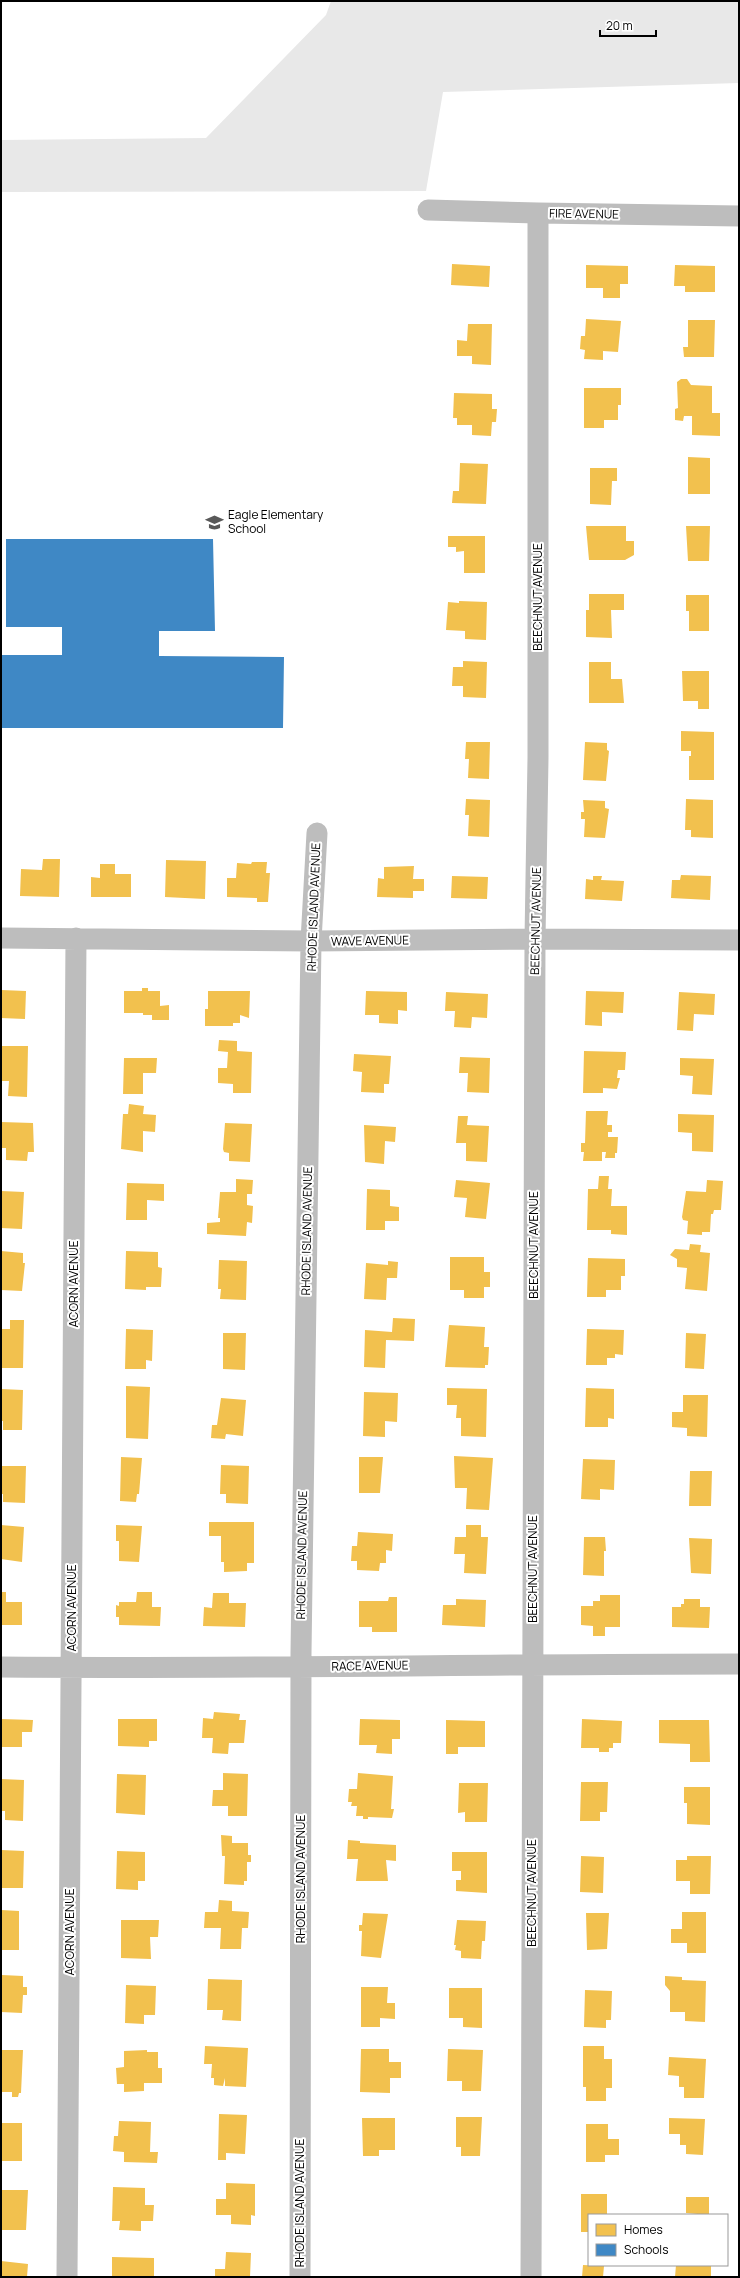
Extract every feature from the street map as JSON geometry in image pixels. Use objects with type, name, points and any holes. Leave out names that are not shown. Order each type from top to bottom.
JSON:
[{"type":"street","name":"FIRE AVENUE","points":[[428,210],[739,216]]},
{"type":"street","name":"BEECHNUT AVENUE","points":[[531,2277],[535,939],[538,758],[538,213]]},
{"type":"street","name":"RHODE ISLAND AVENUE","points":[[300,2277],[301,1667],[311,941],[317,833]]},
{"type":"street","name":"WAVE AVENUE","points":[[1,938],[311,941],[535,939],[739,940]]},
{"type":"street","name":"ACORN AVENUE","points":[[67,2277],[76,938]]},
{"type":"street","name":"RACE AVENUE","points":[[1,1667],[72,1668],[533,1664],[739,1664]]},
{"type":"shaded area","points":[[331,1],[739,1],[739,83],[443,92],[426,191],[1,192],[1,140],[206,138],[326,15]]},
{"type":"building: Homes","points":[[452,264],[490,266],[489,287],[451,285]]},
{"type":"building: Homes","points":[[586,265],[628,266],[628,284],[620,284],[620,298],[603,298],[603,288],[586,288]]},
{"type":"building: Homes","points":[[675,265],[715,266],[715,292],[685,292],[685,286],[674,286]]},
{"type":"building: Homes","points":[[586,319],[621,321],[618,352],[603,351],[603,360],[584,359],[585,350],[580,349],[581,336],[585,336]]},
{"type":"building: Homes","points":[[688,320],[715,320],[714,357],[684,357],[683,347],[688,347]]},
{"type":"building: Homes","points":[[468,324],[492,324],[491,365],[472,364],[472,356],[457,356],[457,340],[467,341]]},
{"type":"building: Homes","points":[[681,379],[687,379],[691,385],[712,386],[712,413],[720,413],[720,436],[692,435],[692,416],[684,416],[683,421],[675,420],[675,409],[678,408],[677,382]]},
{"type":"building: Homes","points":[[584,388],[621,388],[621,405],[618,405],[618,420],[604,420],[604,428],[584,428]]},
{"type":"building: Homes","points":[[454,393],[492,394],[492,409],[497,409],[496,422],[492,422],[491,436],[472,435],[472,425],[457,425],[457,418],[453,418]]},
{"type":"building: Homes","points":[[688,457],[710,458],[710,494],[688,494]]},
{"type":"building: Homes","points":[[460,463],[488,464],[486,504],[452,503],[453,491],[459,491]]},
{"type":"building: Homes","points":[[590,468],[617,468],[617,481],[612,481],[611,505],[590,504]]},
{"type":"building: Homes","points":[[586,526],[626,526],[626,541],[634,541],[634,555],[625,560],[589,560]]},
{"type":"building: Homes","points":[[686,526],[710,526],[709,561],[688,561]]},
{"type":"building: Homes","points":[[448,536],[485,536],[485,573],[464,573],[464,551],[456,552],[456,547],[448,547]]},
{"type":"building: Homes","points":[[589,594],[624,594],[624,610],[611,610],[612,638],[586,637],[586,610],[589,610]]},
{"type":"building: Homes","points":[[686,595],[709,595],[709,631],[689,631],[689,611],[686,611]]},
{"type":"building: Homes","points":[[459,601],[487,602],[486,640],[465,639],[465,631],[446,630],[448,602],[459,603]]},
{"type":"building: Homes","points":[[463,661],[487,662],[486,698],[463,697],[463,686],[452,686],[453,667],[463,667]]},
{"type":"building: Homes","points":[[589,662],[611,662],[611,679],[622,679],[624,703],[589,703]]},
{"type":"building: Homes","points":[[682,671],[709,671],[709,709],[698,709],[698,701],[683,701]]},
{"type":"building: Homes","points":[[681,731],[714,732],[714,780],[689,780],[689,756],[691,756],[691,751],[681,751]]},
{"type":"building: Homes","points":[[466,742],[490,742],[489,779],[468,778],[469,759],[465,759]]},
{"type":"building: Homes","points":[[585,742],[607,743],[607,750],[609,751],[606,781],[583,780]]},
{"type":"building: Homes","points":[[466,799],[490,800],[489,837],[468,836],[469,815],[465,815]]},
{"type":"building: Homes","points":[[686,799],[713,800],[713,838],[691,837],[691,830],[685,830]]},
{"type":"building: Homes","points":[[583,800],[605,801],[605,808],[609,809],[605,838],[584,837],[585,819],[581,819],[581,812],[584,812]]},
{"type":"building: Homes","points":[[43,859],[60,859],[59,897],[20,896],[21,869],[42,870]]},
{"type":"building: Homes","points":[[166,860],[206,861],[205,899],[165,897]]},
{"type":"building: Homes","points":[[252,862],[267,862],[266,873],[270,873],[268,902],[257,902],[257,898],[227,897],[227,878],[236,878],[237,863],[251,864]]},
{"type":"building: Homes","points":[[100,864],[115,864],[115,874],[131,874],[131,897],[91,897],[91,877],[100,878]]},
{"type":"building: Homes","points":[[414,866],[413,879],[424,879],[424,891],[413,891],[413,898],[377,897],[378,878],[384,879],[384,867]]},
{"type":"building: Homes","points":[[681,875],[711,876],[710,900],[671,898],[672,880],[680,880]]},
{"type":"building: Homes","points":[[452,876],[488,877],[487,899],[451,898]]},
{"type":"building: Homes","points":[[593,876],[602,876],[601,880],[624,881],[622,901],[585,899],[586,879],[593,880]]},
{"type":"building: Homes","points":[[142,988],[148,988],[148,991],[160,991],[160,1006],[169,1005],[169,1020],[152,1020],[152,1015],[143,1015],[143,1013],[124,1013],[124,991],[142,991]]},
{"type":"building: Homes","points":[[1,990],[26,991],[25,1019],[1,1018]]},
{"type":"building: Homes","points":[[208,991],[250,991],[249,1018],[240,1015],[240,1023],[233,1023],[233,1026],[205,1026],[205,1009],[208,1009]]},
{"type":"building: Homes","points":[[366,991],[407,992],[407,1011],[398,1010],[398,1024],[379,1023],[379,1015],[365,1015]]},
{"type":"building: Homes","points":[[586,991],[624,992],[623,1013],[602,1012],[602,1026],[585,1025]]},
{"type":"building: Homes","points":[[446,992],[488,994],[487,1018],[472,1017],[471,1028],[454,1027],[455,1011],[445,1011]]},
{"type":"building: Homes","points":[[679,992],[715,994],[714,1015],[694,1014],[693,1031],[677,1030]]},
{"type":"building: Homes","points":[[219,1040],[237,1041],[237,1051],[252,1052],[251,1093],[233,1093],[233,1084],[218,1083],[218,1068],[227,1068],[228,1052],[218,1051]]},
{"type":"building: Homes","points":[[1,1046],[28,1046],[27,1097],[8,1096],[9,1081],[1,1081]]},
{"type":"building: Homes","points":[[584,1051],[626,1052],[625,1070],[618,1070],[617,1078],[620,1078],[617,1089],[603,1088],[603,1093],[583,1093]]},
{"type":"building: Homes","points":[[354,1054],[391,1056],[389,1084],[384,1084],[384,1093],[361,1092],[362,1072],[353,1071]]},
{"type":"building: Homes","points":[[460,1057],[490,1058],[489,1093],[467,1092],[468,1073],[459,1073]]},
{"type":"building: Homes","points":[[124,1058],[157,1058],[156,1073],[143,1073],[143,1094],[123,1094]]},
{"type":"building: Homes","points":[[680,1058],[714,1059],[712,1095],[692,1094],[693,1076],[680,1075]]},
{"type":"building: Homes","points":[[129,1104],[144,1106],[143,1114],[156,1115],[155,1132],[143,1131],[143,1152],[121,1149],[123,1114],[128,1114]]},
{"type":"building: Homes","points":[[586,1111],[608,1111],[607,1125],[612,1125],[612,1132],[608,1132],[608,1137],[618,1137],[617,1153],[615,1153],[615,1158],[605,1158],[606,1152],[602,1152],[602,1161],[583,1161],[584,1152],[581,1152],[581,1143],[585,1143]]},
{"type":"building: Homes","points":[[678,1114],[714,1115],[713,1152],[692,1151],[692,1133],[678,1132]]},
{"type":"building: Homes","points":[[458,1116],[468,1116],[467,1125],[489,1126],[487,1162],[466,1161],[466,1143],[456,1143]]},
{"type":"building: Homes","points":[[1,1122],[33,1123],[34,1152],[28,1152],[27,1161],[6,1160],[6,1148],[1,1148]]},
{"type":"building: Homes","points":[[225,1123],[252,1124],[250,1162],[229,1161],[229,1153],[224,1152],[223,1149]]},
{"type":"building: Homes","points":[[364,1125],[396,1127],[395,1142],[385,1141],[384,1164],[365,1162]]},
{"type":"building: Homes","points":[[599,1176],[609,1176],[608,1189],[612,1189],[611,1206],[627,1206],[627,1235],[611,1234],[611,1230],[587,1230],[588,1189],[598,1189]]},
{"type":"building: Homes","points":[[236,1179],[253,1180],[252,1194],[247,1194],[247,1205],[253,1206],[252,1223],[247,1222],[246,1236],[207,1234],[207,1223],[220,1222],[220,1218],[218,1218],[220,1192],[236,1192]]},
{"type":"building: Homes","points":[[456,1180],[490,1183],[486,1219],[465,1217],[467,1198],[454,1197]]},
{"type":"building: Homes","points":[[707,1180],[723,1181],[721,1210],[714,1210],[713,1214],[711,1214],[710,1232],[702,1232],[702,1235],[687,1234],[688,1221],[683,1220],[682,1217],[686,1191],[706,1192]]},
{"type":"building: Homes","points":[[127,1183],[164,1184],[164,1201],[147,1200],[147,1220],[126,1220]]},
{"type":"building: Homes","points":[[367,1189],[390,1190],[390,1206],[399,1207],[399,1221],[385,1221],[385,1230],[366,1230]]},
{"type":"building: Homes","points":[[1,1191],[24,1192],[22,1229],[1,1228]]},
{"type":"building: Homes","points":[[690,1244],[701,1245],[700,1252],[710,1253],[707,1291],[685,1289],[687,1268],[677,1267],[677,1259],[670,1255],[675,1249],[689,1250]]},
{"type":"building: Homes","points":[[1,1251],[23,1253],[23,1263],[25,1263],[22,1291],[1,1290]]},
{"type":"building: Homes","points":[[126,1251],[158,1252],[158,1267],[162,1268],[161,1287],[146,1287],[146,1290],[125,1289]]},
{"type":"building: Homes","points":[[450,1257],[484,1257],[484,1272],[490,1272],[490,1287],[484,1287],[484,1298],[464,1298],[464,1290],[450,1290]]},
{"type":"building: Homes","points":[[588,1258],[625,1259],[625,1276],[621,1276],[621,1290],[606,1290],[606,1297],[587,1297]]},
{"type":"building: Homes","points":[[219,1260],[247,1261],[246,1300],[220,1299],[221,1289],[218,1289]]},
{"type":"building: Homes","points":[[388,1261],[398,1262],[397,1278],[387,1278],[386,1300],[364,1299],[366,1263],[388,1265]]},
{"type":"building: Homes","points":[[393,1318],[415,1319],[414,1341],[386,1340],[385,1368],[364,1367],[365,1330],[392,1332]]},
{"type":"building: Homes","points":[[10,1320],[24,1320],[23,1368],[1,1368],[1,1329],[10,1329]]},
{"type":"building: Homes","points":[[449,1325],[485,1327],[484,1347],[489,1347],[488,1365],[485,1365],[485,1368],[445,1367]]},
{"type":"building: Homes","points":[[126,1329],[153,1330],[152,1361],[146,1360],[146,1369],[125,1369]]},
{"type":"building: Homes","points":[[587,1329],[624,1330],[623,1355],[615,1354],[615,1358],[607,1358],[607,1365],[586,1365]]},
{"type":"building: Homes","points":[[223,1333],[246,1333],[245,1370],[223,1369]]},
{"type":"building: Homes","points":[[686,1333],[706,1334],[704,1369],[685,1368]]},
{"type":"building: Homes","points":[[126,1386],[150,1387],[148,1439],[126,1438]]},
{"type":"building: Homes","points":[[447,1388],[487,1389],[486,1437],[461,1436],[461,1418],[456,1418],[457,1405],[447,1405]]},
{"type":"building: Homes","points":[[586,1388],[614,1389],[614,1419],[608,1418],[608,1427],[585,1427]]},
{"type":"building: Homes","points":[[1,1389],[23,1390],[22,1430],[3,1430],[3,1421],[1,1421]]},
{"type":"building: Homes","points":[[364,1392],[398,1393],[397,1422],[385,1421],[385,1437],[363,1436]]},
{"type":"building: Homes","points":[[683,1395],[708,1395],[707,1437],[687,1436],[687,1428],[672,1427],[672,1412],[683,1412]]},
{"type":"building: Homes","points":[[221,1398],[246,1400],[243,1436],[226,1434],[225,1439],[211,1438],[212,1425],[217,1425]]},
{"type":"building: Homes","points":[[454,1456],[493,1458],[489,1510],[466,1509],[467,1488],[455,1488]]},
{"type":"building: Homes","points":[[121,1457],[142,1458],[139,1494],[137,1494],[136,1502],[120,1501]]},
{"type":"building: Homes","points":[[359,1457],[383,1457],[380,1493],[359,1493]]},
{"type":"building: Homes","points":[[583,1459],[615,1460],[614,1490],[600,1489],[600,1500],[581,1499]]},
{"type":"building: Homes","points":[[221,1465],[249,1466],[248,1504],[226,1503],[226,1494],[220,1494]]},
{"type":"building: Homes","points":[[1,1466],[26,1466],[25,1503],[3,1502],[3,1494],[1,1494]]},
{"type":"building: Homes","points":[[690,1471],[712,1471],[711,1506],[689,1506]]},
{"type":"building: Homes","points":[[209,1522],[254,1522],[254,1563],[247,1563],[247,1571],[224,1572],[224,1562],[221,1562],[221,1536],[209,1536]]},
{"type":"building: Homes","points":[[1,1525],[24,1527],[22,1562],[1,1559]]},
{"type":"building: Homes","points":[[116,1525],[142,1526],[139,1562],[119,1561],[119,1541],[116,1541]]},
{"type":"building: Homes","points":[[466,1525],[481,1525],[481,1537],[488,1537],[486,1574],[464,1573],[465,1554],[454,1554],[455,1537],[466,1537]]},
{"type":"building: Homes","points":[[358,1532],[393,1534],[392,1551],[386,1550],[386,1563],[380,1563],[379,1571],[357,1570],[357,1561],[351,1561],[352,1546],[357,1546]]},
{"type":"building: Homes","points":[[584,1537],[605,1537],[606,1551],[604,1551],[604,1576],[583,1575]]},
{"type":"building: Homes","points":[[689,1538],[712,1539],[711,1574],[691,1573]]},
{"type":"building: Homes","points":[[1,1592],[6,1592],[6,1602],[22,1602],[22,1625],[1,1625]]},
{"type":"building: Homes","points":[[137,1592],[152,1592],[152,1607],[161,1607],[160,1626],[119,1625],[119,1617],[116,1617],[116,1605],[119,1606],[119,1602],[136,1602]]},
{"type":"building: Homes","points":[[213,1593],[229,1593],[229,1603],[246,1603],[245,1627],[203,1626],[204,1607],[212,1608]]},
{"type":"building: Homes","points":[[600,1595],[620,1595],[620,1627],[605,1627],[605,1636],[593,1636],[593,1626],[581,1625],[581,1606],[593,1606],[593,1601],[600,1601]]},
{"type":"building: Homes","points":[[389,1597],[397,1597],[397,1632],[372,1632],[372,1627],[359,1627],[359,1601],[388,1601]]},
{"type":"building: Homes","points":[[456,1599],[486,1600],[485,1627],[442,1625],[443,1605],[456,1605]]},
{"type":"building: Homes","points":[[684,1599],[700,1599],[700,1607],[710,1607],[709,1628],[672,1627],[672,1607],[681,1607],[681,1604],[684,1604]]},
{"type":"building: Homes","points":[[214,1712],[240,1714],[239,1720],[246,1720],[244,1743],[229,1743],[228,1754],[212,1753],[213,1738],[202,1738],[203,1718],[213,1719]]},
{"type":"building: Homes","points":[[1,1719],[33,1720],[32,1732],[22,1732],[22,1747],[1,1747]]},
{"type":"building: Homes","points":[[118,1719],[157,1719],[157,1741],[149,1741],[149,1747],[118,1746]]},
{"type":"building: Homes","points":[[360,1719],[400,1720],[400,1739],[392,1739],[392,1754],[376,1753],[377,1745],[359,1745]]},
{"type":"building: Homes","points":[[582,1719],[622,1721],[621,1743],[613,1743],[613,1748],[609,1748],[609,1752],[599,1752],[599,1748],[581,1748]]},
{"type":"building: Homes","points":[[446,1720],[485,1721],[485,1747],[458,1747],[458,1754],[446,1754]]},
{"type":"building: Homes","points":[[659,1720],[709,1720],[710,1762],[690,1762],[690,1744],[659,1743]]},
{"type":"building: Homes","points":[[223,1773],[248,1774],[247,1816],[228,1816],[228,1806],[212,1806],[213,1790],[223,1790]]},
{"type":"building: Homes","points":[[358,1773],[393,1776],[391,1809],[394,1809],[392,1818],[368,1817],[368,1819],[363,1819],[363,1816],[356,1816],[357,1806],[351,1806],[352,1802],[348,1802],[349,1789],[357,1789]]},
{"type":"building: Homes","points":[[117,1774],[146,1775],[145,1815],[116,1813]]},
{"type":"building: Homes","points":[[1,1779],[24,1780],[23,1821],[5,1820],[5,1811],[1,1811]]},
{"type":"building: Homes","points":[[581,1782],[608,1782],[607,1812],[600,1812],[600,1821],[580,1821]]},
{"type":"building: Homes","points":[[459,1783],[488,1783],[487,1822],[465,1822],[465,1812],[458,1813]]},
{"type":"building: Homes","points":[[684,1787],[710,1787],[710,1825],[687,1824],[687,1803],[684,1803]]},
{"type":"building: Homes","points":[[221,1835],[232,1836],[232,1843],[248,1843],[248,1855],[251,1855],[251,1862],[247,1862],[247,1881],[244,1881],[244,1885],[224,1884],[225,1856],[222,1856]]},
{"type":"building: Homes","points":[[348,1840],[360,1841],[360,1843],[396,1845],[396,1861],[386,1860],[388,1881],[356,1881],[358,1859],[347,1859]]},
{"type":"building: Homes","points":[[1,1850],[24,1851],[23,1888],[1,1888]]},
{"type":"building: Homes","points":[[117,1851],[145,1852],[145,1881],[138,1881],[138,1890],[116,1889]]},
{"type":"building: Homes","points":[[452,1852],[487,1852],[487,1893],[456,1891],[456,1880],[461,1880],[461,1871],[452,1871]]},
{"type":"building: Homes","points":[[581,1856],[604,1857],[603,1893],[580,1892]]},
{"type":"building: Homes","points":[[687,1856],[711,1856],[710,1894],[690,1894],[690,1881],[676,1881],[676,1860],[687,1860]]},
{"type":"building: Homes","points":[[219,1900],[232,1901],[232,1911],[249,1912],[248,1928],[242,1928],[241,1949],[220,1949],[221,1928],[204,1928],[205,1912],[218,1912]]},
{"type":"building: Homes","points":[[1,1910],[19,1911],[19,1950],[1,1950]]},
{"type":"building: Homes","points":[[682,1912],[706,1912],[706,1953],[687,1953],[687,1943],[671,1943],[671,1929],[682,1929]]},
{"type":"building: Homes","points":[[363,1913],[388,1914],[381,1958],[361,1956],[362,1931],[359,1931],[359,1925],[362,1925]]},
{"type":"building: Homes","points":[[586,1913],[609,1913],[607,1949],[587,1950]]},
{"type":"building: Homes","points":[[121,1920],[159,1920],[158,1937],[150,1937],[151,1959],[121,1958]]},
{"type":"building: Homes","points":[[457,1920],[486,1921],[485,1941],[482,1941],[481,1959],[461,1958],[461,1951],[455,1950],[456,1945],[454,1945]]},
{"type":"building: Homes","points":[[2,1975],[23,1976],[23,1987],[27,1987],[27,1995],[23,1995],[22,2013],[1,2012]]},
{"type":"building: Homes","points":[[665,1976],[682,1977],[682,1980],[706,1981],[705,2022],[685,2021],[685,2012],[670,2012],[670,1991],[665,1985]]},
{"type":"building: Homes","points":[[208,1979],[242,1980],[241,2021],[222,2020],[223,2010],[207,2010]]},
{"type":"building: Homes","points":[[126,1985],[156,1986],[155,2015],[144,2015],[144,2024],[125,2023]]},
{"type":"building: Homes","points":[[361,1987],[388,1987],[387,2003],[395,2003],[395,2019],[380,2018],[380,2027],[361,2027]]},
{"type":"building: Homes","points":[[449,1988],[482,1988],[482,2028],[463,2027],[463,2018],[449,2018]]},
{"type":"building: Homes","points":[[585,1990],[612,1991],[611,2020],[606,2020],[606,2028],[584,2027]]},
{"type":"building: Homes","points":[[205,2046],[248,2048],[246,2087],[225,2086],[225,2078],[223,2086],[214,2085],[214,2078],[211,2078],[212,2064],[204,2064]]},
{"type":"building: Homes","points":[[583,2046],[604,2046],[604,2059],[612,2059],[612,2088],[606,2088],[606,2101],[586,2101],[586,2087],[583,2087]]},
{"type":"building: Homes","points":[[361,2049],[389,2049],[389,2062],[401,2062],[401,2078],[390,2078],[390,2093],[360,2092]]},
{"type":"building: Homes","points":[[448,2049],[483,2050],[481,2091],[462,2091],[462,2081],[447,2081]]},
{"type":"building: Homes","points":[[1,2050],[23,2050],[21,2093],[19,2093],[18,2097],[12,2097],[12,2092],[2,2092]]},
{"type":"building: Homes","points":[[147,2050],[147,2052],[158,2052],[158,2068],[162,2068],[162,2083],[144,2083],[144,2091],[124,2092],[124,2084],[117,2084],[116,2068],[124,2067],[124,2051]]},
{"type":"building: Homes","points":[[669,2057],[706,2059],[704,2098],[684,2098],[684,2087],[679,2087],[679,2076],[668,2075]]},
{"type":"building: Homes","points":[[219,2114],[247,2115],[245,2154],[226,2153],[226,2160],[218,2160]]},
{"type":"building: Homes","points":[[456,2117],[482,2117],[480,2156],[461,2156],[461,2147],[456,2147]]},
{"type":"building: Homes","points":[[362,2118],[395,2118],[395,2150],[379,2150],[379,2156],[363,2156]]},
{"type":"building: Homes","points":[[669,2118],[705,2119],[703,2155],[686,2154],[686,2145],[680,2145],[680,2134],[669,2134]]},
{"type":"building: Homes","points":[[119,2121],[151,2122],[150,2152],[158,2152],[157,2163],[124,2162],[124,2152],[113,2151],[114,2136],[118,2136]]},
{"type":"building: Homes","points":[[1,2123],[22,2123],[22,2161],[1,2161]]},
{"type":"building: Homes","points":[[586,2124],[608,2124],[608,2139],[619,2139],[619,2155],[605,2155],[605,2162],[586,2162]]},
{"type":"building: Homes","points":[[226,2183],[255,2184],[255,2216],[251,2215],[251,2225],[231,2224],[231,2215],[216,2215],[216,2199],[226,2199]]},
{"type":"building: Homes","points":[[113,2187],[145,2188],[145,2205],[154,2205],[153,2221],[141,2221],[141,2231],[119,2230],[120,2221],[112,2221]]},
{"type":"building: Homes","points":[[1,2190],[28,2190],[26,2230],[1,2230]]},
{"type":"building: Homes","points":[[581,2194],[607,2194],[607,2214],[588,2214],[588,2232],[581,2232]]},
{"type":"building: Homes","points":[[686,2197],[709,2197],[709,2214],[686,2213]]},
{"type":"building: Homes","points":[[226,2252],[251,2253],[250,2277],[215,2277],[215,2269],[225,2269]]},
{"type":"building: Homes","points":[[112,2257],[154,2258],[154,2277],[112,2277]]},
{"type":"building: Homes","points":[[1,2261],[28,2264],[27,2277],[1,2277]]},
{"type":"building: Homes","points":[[583,2265],[604,2266],[603,2277],[582,2277]]},
{"type":"building: Homes","points":[[676,2266],[711,2266],[711,2277],[675,2277]]},
{"type":"building: Schools","points":[[6,539],[213,539],[215,631],[159,631],[159,656],[284,657],[283,728],[1,728],[1,655],[62,655],[62,627],[6,627]]},
{"type":"place","name":"Eagle Elementary School","points":[[215,522]]}]
